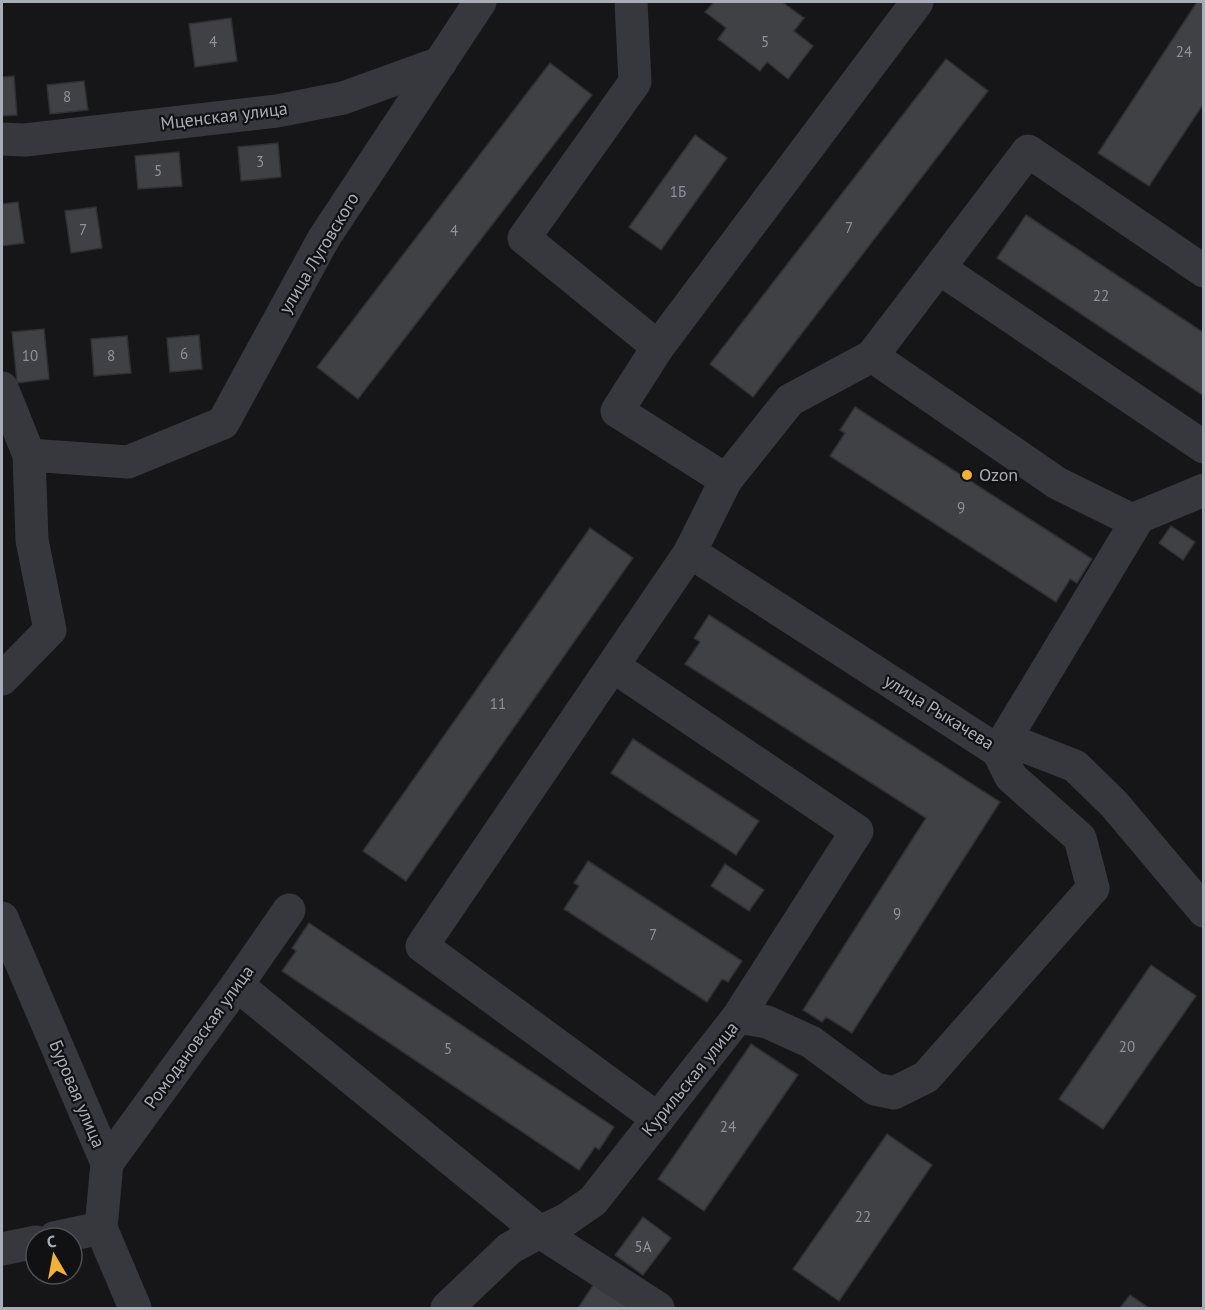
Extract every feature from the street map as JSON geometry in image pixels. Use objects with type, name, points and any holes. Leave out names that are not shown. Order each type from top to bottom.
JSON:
[{"type":"street","name":"улица Луговского","points":[[29,455],[129,462],[223,423],[324,238],[480,2]]},
{"type":"street","points":[[631,2],[635,82],[524,238],[658,347]]},
{"type":"street","points":[[726,480],[617,411],[658,347],[916,2]]},
{"type":"street","name":"Мценская улица","points":[[2,139],[25,140],[276,111],[343,98],[440,63]]},
{"type":"street","points":[[658,1119],[422,946],[690,552],[726,480],[790,400],[872,356],[1028,151],[1203,271]]},
{"type":"street","points":[[939,268],[1203,447]]},
{"type":"street","points":[[872,356],[1057,483],[1136,522]]},
{"type":"street","points":[[2,388],[29,455],[32,540],[50,630],[2,679]]},
{"type":"street","name":"улица Рыкачева","points":[[690,552],[998,751],[1139,517],[1203,490]]},
{"type":"street","points":[[613,666],[857,831],[738,1017]]},
{"type":"street","points":[[998,751],[1006,739],[1075,766],[1114,804],[1203,911]]},
{"type":"street","name":"Курильская улица","points":[[447,1308],[510,1248],[567,1219],[593,1201],[738,1017],[767,1022],[811,1042],[875,1089],[894,1093],[926,1077],[1093,888],[1080,838],[1011,777],[998,751]]},
{"type":"street","name":"Ромодановская улица","points":[[107,1163],[289,910]]},
{"type":"street","name":"Буровая улица","points":[[2,918],[107,1163],[101,1228],[135,1308]]},
{"type":"street","points":[[237,985],[540,1232],[658,1308]]},
{"type":"street","points":[[84,1232],[101,1228]]},
{"type":"street","points":[[2,1249],[24,1244]]},
{"type":"building","points":[[714,2],[782,2],[804,18],[794,31],[813,46],[788,79],[767,62],[760,71],[718,39],[726,28],[705,12]]},
{"type":"building","points":[[1197,2],[1204,2],[1204,103],[1149,186],[1098,153]]},
{"type":"building","points":[[231,18],[237,61],[195,67],[189,24]]},
{"type":"building","points":[[946,59],[988,91],[753,397],[710,364]]},
{"type":"building","points":[[550,63],[592,95],[358,399],[317,367]]},
{"type":"building","points":[[14,76],[17,115],[2,116],[2,77]]},
{"type":"building","points":[[84,81],[88,110],[50,114],[47,85]]},
{"type":"building","points":[[695,135],[727,158],[661,250],[629,227]]},
{"type":"building","points":[[278,143],[281,177],[241,181],[238,147]]},
{"type":"building","points":[[179,152],[182,186],[138,189],[135,156]]},
{"type":"building","points":[[18,202],[24,243],[2,246],[2,204]]},
{"type":"building","points":[[96,207],[102,248],[71,253],[65,211]]},
{"type":"building","points":[[1026,215],[1204,333],[1204,396],[997,258]]},
{"type":"building","points":[[44,329],[49,379],[17,383],[12,332]]},
{"type":"building","points":[[199,335],[202,369],[170,372],[167,338]]},
{"type":"building","points":[[127,336],[131,373],[94,376],[91,339]]},
{"type":"building","points":[[855,407],[1092,559],[1077,583],[1070,579],[1056,602],[830,456],[845,433],[840,430]]},
{"type":"building","points":[[1171,526],[1195,542],[1183,560],[1159,543]]},
{"type":"building","points":[[590,528],[633,558],[406,881],[363,851]]},
{"type":"building","points":[[709,615],[1000,802],[852,1033],[826,1017],[822,1022],[803,1010],[926,818],[685,664],[700,642],[694,638]]},
{"type":"building","points":[[633,739],[759,821],[736,855],[611,773]]},
{"type":"building","points":[[588,861],[742,961],[728,982],[722,979],[707,1002],[564,909],[579,886],[574,883]]},
{"type":"building","points":[[725,864],[764,890],[749,911],[711,886]]},
{"type":"building","points":[[309,923],[614,1127],[599,1150],[595,1147],[579,1170],[282,971],[296,951],[292,948]]},
{"type":"building","points":[[1151,965],[1196,996],[1103,1129],[1059,1099]]},
{"type":"building","points":[[751,1044],[798,1075],[704,1211],[658,1179]]},
{"type":"building","points":[[887,1134],[932,1165],[839,1301],[793,1269]]},
{"type":"building","points":[[643,1217],[671,1238],[643,1275],[615,1255]]},
{"type":"building","points":[[594,1284],[630,1308],[578,1308]]},
{"type":"building","points":[[1130,1295],[1149,1308],[1120,1308]]},
{"type":"place","name":"Ozon","points":[[967,475]]}]
